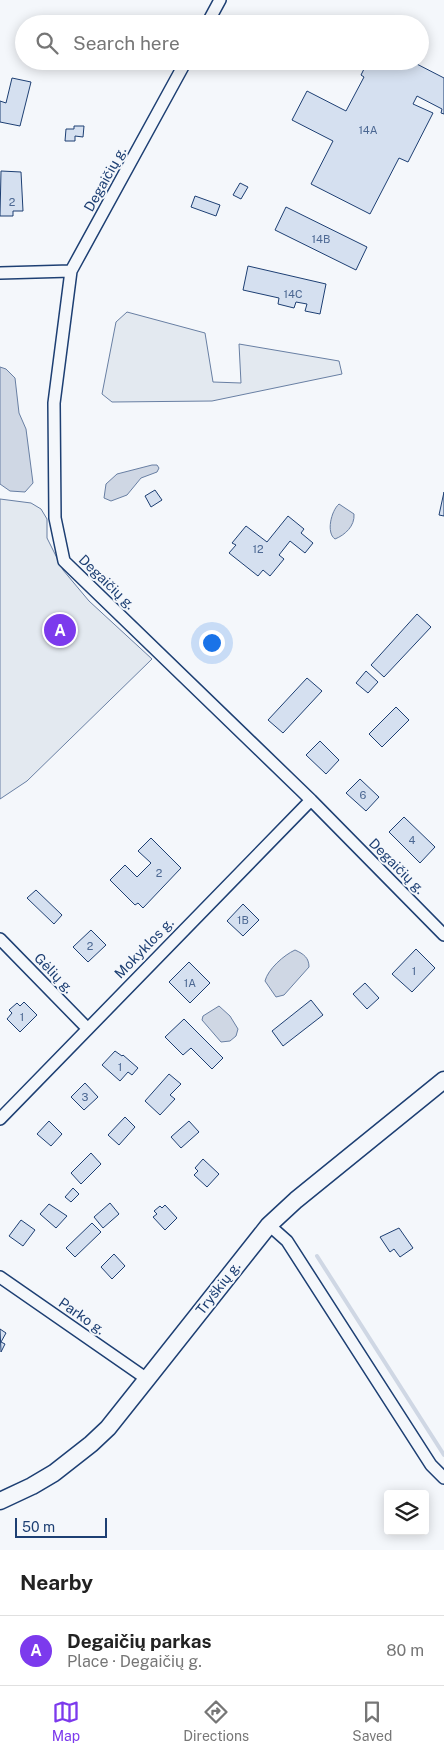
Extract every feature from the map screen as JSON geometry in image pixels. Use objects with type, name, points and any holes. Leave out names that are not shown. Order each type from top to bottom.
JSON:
[{"type":"main road","name":"Tryškių g.","points":[[0,1501],[32,1486],[74,1459],[108,1428],[269,1225],[296,1200],[444,1080]]},
{"type":"street","points":[[212,15],[220,0]]},
{"type":"street","name":"Degaičių g.","points":[[181,70],[71,271],[54,403],[55,518],[64,561],[311,800],[444,935]]},
{"type":"street","points":[[0,273],[71,271]]},
{"type":"street","name":"Mokyklos g.","points":[[0,1118],[311,800]]},
{"type":"street","name":"Gėlių g.","points":[[0,939],[87,1028]]},
{"type":"street","points":[[269,1225],[287,1241],[431,1465],[444,1478]]},
{"type":"street","name":"Parko g.","points":[[0,1277],[147,1379]]},
{"type":"shaded area","points":[[127,312],[205,333],[213,382],[241,383],[239,344],[339,361],[342,374],[212,401],[112,402],[102,394],[116,322]]},
{"type":"shaded area","points":[[0,367],[6,369],[15,378],[19,413],[26,429],[33,483],[25,492],[10,491],[0,484]]},
{"type":"shaded area","points":[[157,465],[159,468],[157,472],[141,478],[127,495],[111,501],[104,498],[106,484],[117,474]]},
{"type":"shaded area","points":[[0,499],[31,503],[41,509],[47,519],[47,538],[63,570],[89,601],[152,659],[27,781],[0,799]]},
{"type":"shaded area","points":[[339,504],[354,514],[354,518],[349,530],[335,539],[332,536],[330,527],[334,512]]},
{"type":"shaded area","points":[[295,950],[305,957],[309,967],[284,995],[276,997],[265,981],[267,976],[277,963]]},
{"type":"shaded area","points":[[219,1006],[230,1016],[238,1029],[236,1036],[230,1041],[221,1042],[202,1020],[203,1016]]},
{"type":"building","points":[[364,70],[428,70],[444,78],[444,114],[441,113],[442,109],[417,96],[413,104],[433,113],[408,162],[399,158],[370,214],[311,184],[333,141],[292,120],[307,91],[346,111],[364,77],[361,75]]},
{"type":"building","points":[[12,78],[31,82],[20,126],[0,122],[0,101],[6,103]]},
{"type":"building","points":[[74,126],[84,126],[83,137],[75,136],[75,141],[65,141],[66,129],[74,129]]},
{"type":"building","points":[[1,171],[21,172],[23,211],[13,211],[13,216],[0,216]]},
{"type":"building","points":[[240,183],[248,187],[241,199],[233,195]]},
{"type":"building","points":[[195,196],[220,205],[216,216],[191,207]]},
{"type":"building","points":[[286,207],[367,247],[356,270],[275,230]]},
{"type":"building","points":[[248,266],[326,284],[320,314],[305,311],[307,304],[296,302],[294,308],[278,304],[279,298],[243,290]]},
{"type":"building","points":[[155,490],[162,500],[151,507],[145,496]]},
{"type":"building","points":[[444,492],[444,516],[439,515]]},
{"type":"building","points":[[288,516],[304,529],[301,533],[313,543],[305,553],[290,541],[279,555],[284,559],[270,576],[263,570],[258,576],[229,553],[236,545],[232,543],[246,526],[267,542]]},
{"type":"building","points":[[417,614],[431,627],[384,677],[371,665]]},
{"type":"building","points":[[366,671],[378,682],[368,693],[356,683]]},
{"type":"building","points":[[307,678],[322,691],[283,733],[268,720]]},
{"type":"building","points":[[396,707],[409,720],[382,747],[369,734]]},
{"type":"building","points":[[320,741],[339,760],[326,774],[306,755]]},
{"type":"building","points":[[360,779],[379,797],[366,811],[346,793]]},
{"type":"building","points":[[404,817],[435,847],[420,863],[389,832]]},
{"type":"building","points":[[151,838],[181,868],[143,908],[138,903],[135,905],[110,880],[125,865],[137,877],[151,863],[138,851]]},
{"type":"building","points":[[36,890],[62,915],[54,924],[27,898]]},
{"type":"building","points":[[243,904],[259,920],[243,936],[227,921]]},
{"type":"building","points":[[91,930],[106,945],[88,962],[73,947]]},
{"type":"building","points":[[416,949],[435,968],[412,992],[392,974]]},
{"type":"building","points":[[189,962],[210,983],[190,1003],[169,982]]},
{"type":"building","points":[[365,983],[379,998],[367,1009],[353,994]]},
{"type":"building","points":[[311,1000],[323,1015],[283,1046],[272,1031]]},
{"type":"building","points":[[24,1002],[37,1015],[20,1032],[7,1019],[12,1013],[9,1010],[17,1003],[20,1006]]},
{"type":"building","points":[[184,1019],[223,1058],[212,1069],[191,1048],[183,1055],[165,1037]]},
{"type":"building","points":[[115,1051],[123,1055],[138,1068],[132,1075],[128,1072],[120,1081],[102,1065]]},
{"type":"building","points":[[169,1074],[181,1084],[170,1095],[175,1099],[160,1115],[145,1101]]},
{"type":"building","points":[[85,1083],[98,1097],[84,1110],[71,1097]]},
{"type":"building","points":[[125,1117],[135,1127],[119,1145],[108,1135]]},
{"type":"building","points":[[49,1121],[62,1134],[51,1146],[37,1134]]},
{"type":"building","points":[[189,1121],[199,1132],[181,1148],[171,1137]]},
{"type":"building","points":[[91,1153],[101,1164],[81,1184],[71,1173]]},
{"type":"building","points":[[203,1159],[219,1174],[207,1187],[194,1175],[198,1171],[195,1168]]},
{"type":"building","points":[[73,1188],[79,1194],[71,1202],[65,1197]]},
{"type":"building","points":[[110,1203],[119,1214],[103,1228],[94,1217]]},
{"type":"building","points":[[49,1204],[67,1216],[56,1228],[40,1214]]},
{"type":"building","points":[[165,1205],[177,1218],[165,1230],[153,1217],[157,1214],[154,1211],[160,1206],[162,1208]]},
{"type":"building","points":[[21,1220],[35,1230],[23,1246],[9,1236]]},
{"type":"building","points":[[92,1223],[101,1232],[75,1257],[66,1248]]},
{"type":"building","points":[[399,1228],[413,1248],[400,1257],[394,1249],[390,1252],[380,1237]]},
{"type":"building","points":[[114,1254],[125,1266],[112,1279],[101,1267]]},
{"type":"building","points":[[0,1329],[6,1333],[1,1342],[5,1344],[1,1352]]},
{"type":"waterway","points":[[317,1256],[444,1455]]},
{"type":"place","name":"Degaičių parkas","points":[[60,630]]}]
